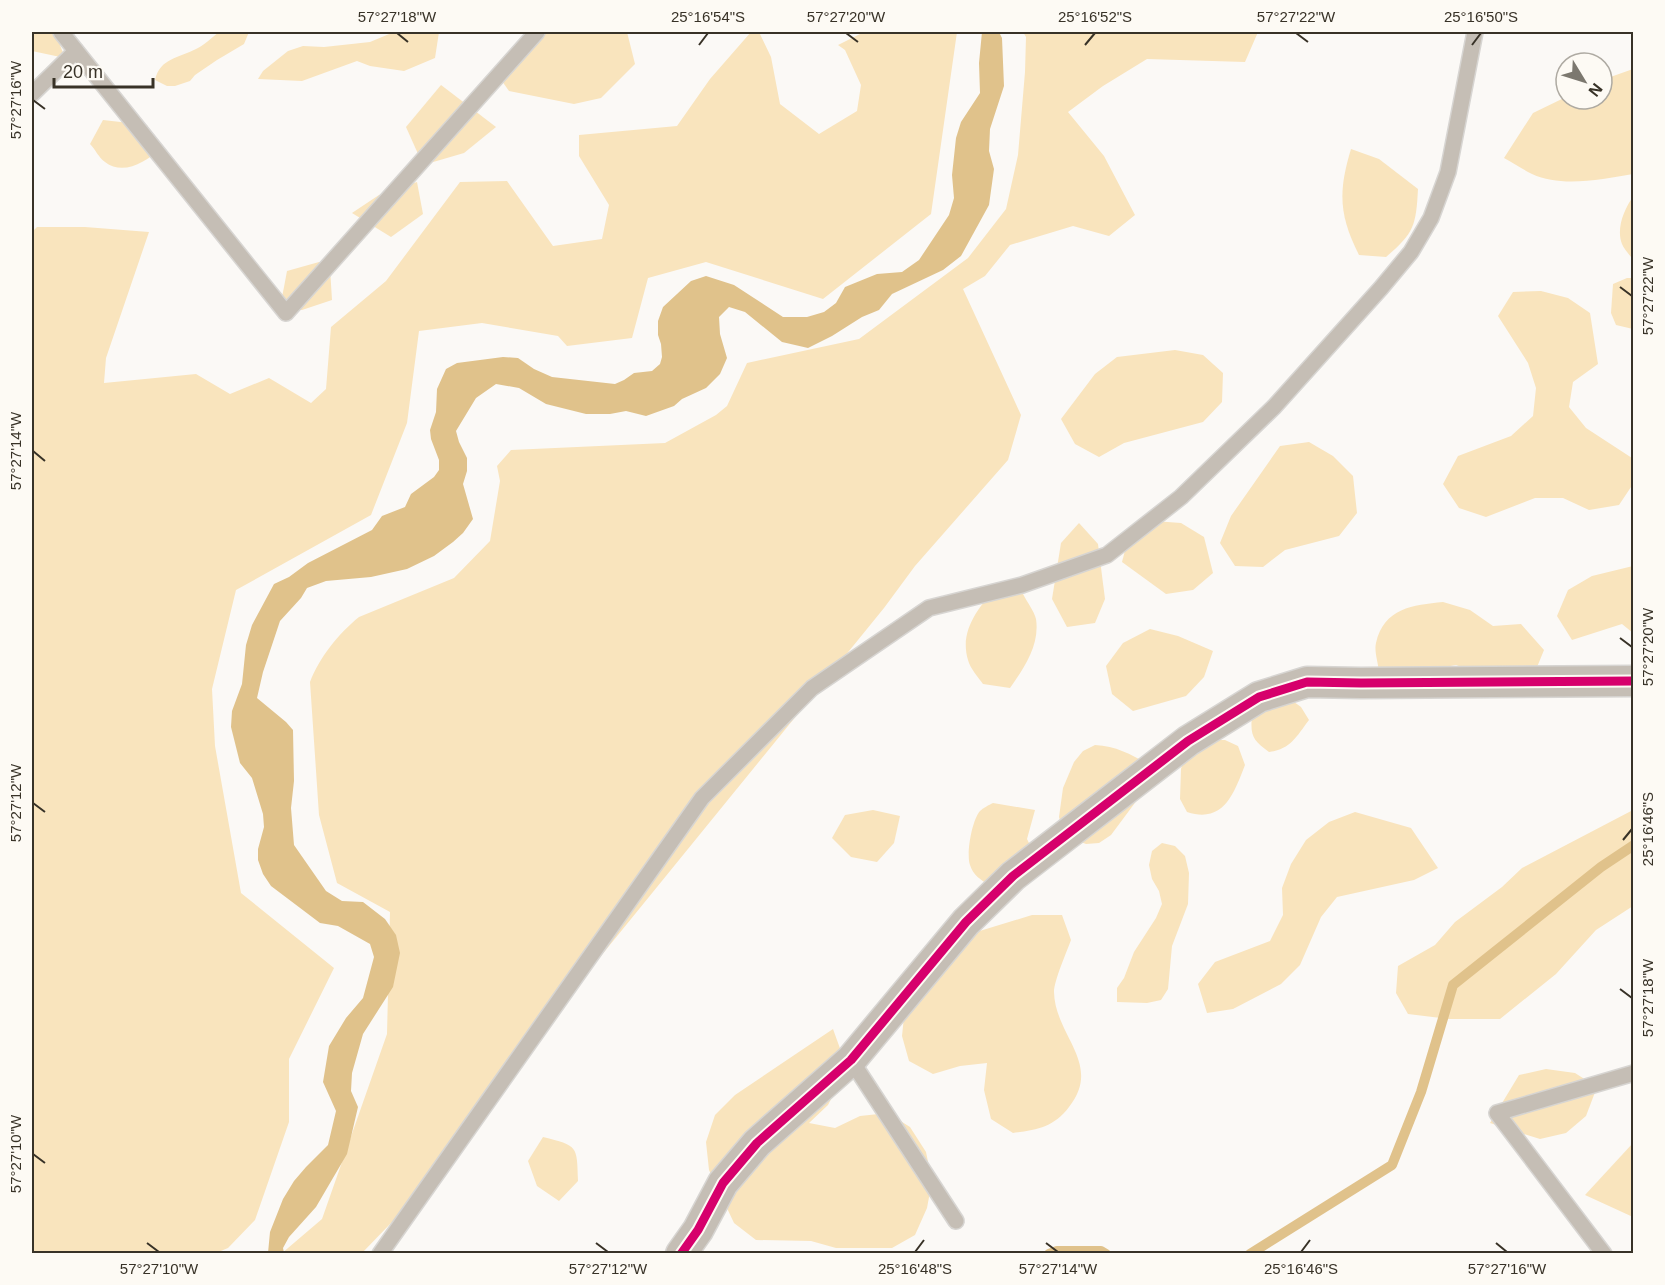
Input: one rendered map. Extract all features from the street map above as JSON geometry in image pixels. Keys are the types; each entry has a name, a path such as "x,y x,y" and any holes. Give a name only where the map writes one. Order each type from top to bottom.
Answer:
{"street":[{"path":"681,1254 698,1230 723,1183 757,1143 850,1060 966,922 1013,876 1188,741 1259,697 1307,682 1634,681"}],"lane":[{"path":"61,32 286,313 537,32"},
{"path":"380,1254 702,798 812,688 929,608 1022,585 1107,555 1181,497 1265,416 1381,288 1412,252 1431,218 1448,172 1475,32"},
{"path":"32,94 76,51"},
{"path":"850,1060 956,1221"},
{"path":"1604,1254 1497,1113 1634,1073"}],"shaded area":[{"path":"32,32 55,32 65,58 32,51"},
{"path":"219,32 249,32 244,44 195,75 190,81 167,86 155,80 157,73 166,63 199,48"},
{"path":"394,32 439,32 435,58 404,71 370,66 357,61 302,81 258,79 263,71 288,51 303,46 324,47 370,42"},
{"path":"530,32 627,32 635,64 601,98 574,104 509,91 497,74"},
{"path":"751,32 759,32 771,57 780,104 819,134 857,111 861,85 845,50 838,45 864,32 957,32 931,214 823,299 706,262 648,278 632,338 567,346 558,336 482,323 419,331 407,423 371,515 236,590 212,689 215,746 241,893 334,968 289,1059 289,1122 255,1220 228,1248 216,1253 32,1253 32,232 37,227 85,227 149,232 106,358 104,383 196,374 230,394 269,378 311,403 326,389 331,327 386,281 460,182 507,181 553,246 602,239 609,205 579,156 579,135 677,126 710,79"},
{"path":"982,32 999,32 1002,38 1004,86 990,129 989,151 994,169 989,205 961,256 943,270 892,294 879,310 862,317 808,348 782,342 745,312 729,307 719,317 720,334 727,358 720,374 706,388 682,399 674,406 646,416 626,411 586,414 546,404 519,388 496,384 476,398 456,431 467,458 467,471 463,484 473,519 463,533 434,556 407,569 371,577 326,581 307,588 280,621 257,698 293,730 294,781 291,808 294,845 326,891 342,901 363,902 385,919 396,935 400,953 393,987 363,1034 352,1073 351,1091 358,1107 347,1154 316,1207 289,1237 283,1248 284,1253 268,1253 270,1232 283,1199 294,1181 328,1145 336,1111 323,1082 329,1046 346,1018 363,998 374,957 370,944 338,926 320,923 271,886 258,860 258,849 264,827 263,814 252,778 240,763 231,727 232,711 242,684 246,645 252,625 274,584 289,577 308,563 372,530 382,516 405,507 411,494 434,477 439,470 439,460 430,430 436,412 437,389 446,369 457,363 503,357 518,358 552,377 615,384 634,373 652,371 660,364 662,357 658,321 663,307 691,281 706,276 734,285 783,317 807,317 824,312 836,303 845,287 877,274 902,272 919,260 949,215 954,198 952,175 956,138 961,122 980,93 979,63"},
{"path":"1023,32 1258,32 1245,62 1147,59 1103,86 1068,112 1104,156 1135,215 1109,236 1073,226 1010,245 985,276 963,289 1021,415 1008,460 915,566 884,608 535,1037 393,1221 362,1253 281,1254 322,1219 387,1034 390,912 337,883 319,815 310,682 324,655 337,638 359,617 454,578 490,541 500,481 497,466 511,450 665,443 716,415 727,406 747,363 859,339 968,258 1006,209 1018,155 1025,72 1026,37"},
{"path":"1633,69 1633,174 1582,181 1556,181 1532,174 1504,158 1533,113 1554,103 1554,111 1614,111 1614,76"},
{"path":"441,85 496,127 464,153 423,165 406,127"},
{"path":"103,120 147,125 160,149 134,166 119,168 112,166 103,160 90,144"},
{"path":"1351,149 1379,159 1418,189 1412,228 1403,241 1386,257 1359,255 1347,228 1343,191"},
{"path":"417,182 423,214 391,237 352,213 379,195"},
{"path":"1633,197 1633,260 1622,244 1620,226"},
{"path":"319,262 330,268 332,300 302,310 280,308 287,271"},
{"path":"1633,278 1633,329 1616,325 1611,313 1613,284"},
{"path":"1541,291 1568,298 1590,313 1598,364 1573,382 1569,407 1586,428 1632,458 1633,484 1619,505 1589,510 1563,498 1535,498 1486,517 1459,508 1443,484 1458,456 1511,436 1533,416 1536,388 1528,363 1498,316 1513,292"},
{"path":"1175,350 1203,355 1223,373 1222,402 1203,422 1124,443 1099,457 1075,444 1061,419 1095,374 1117,357"},
{"path":"1309,442 1333,456 1353,476 1357,513 1339,536 1285,550 1263,567 1235,566 1220,543 1231,516 1280,446"},
{"path":"1154,521 1181,523 1204,537 1213,573 1193,590 1166,594 1122,562 1129,535"},
{"path":"1079,523 1098,544 1105,599 1095,623 1067,627 1052,599 1061,543"},
{"path":"1633,566 1633,633 1622,624 1572,640 1557,616 1568,590 1592,576"},
{"path":"996,587 1023,594 1036,619 1037,629 1033,647 1010,688 983,684 970,666 966,649 968,629 972,620"},
{"path":"1443,602 1470,610 1493,626 1521,624 1544,650 1533,677 1509,684 1456,665 1405,674 1379,671 1376,646 1380,631 1386,622 1393,615 1411,607"},
{"path":"1150,629 1178,636 1213,651 1204,677 1186,696 1133,711 1112,694 1106,666 1123,643"},
{"path":"1290,699 1301,707 1309,720 1288,745 1269,752 1254,737 1252,716"},
{"path":"1210,740 1225,740 1238,746 1245,765 1226,804 1210,814 1200,815 1187,812 1180,799 1181,769 1185,756"},
{"path":"1095,745 1116,749 1148,764 1146,788 1111,835 1099,843 1086,844 1073,839 1063,831 1059,817 1063,788 1074,762 1083,751"},
{"path":"993,803 1035,810 1027,839 1033,851 989,885 973,872 969,860 969,845 977,815"},
{"path":"873,810 900,816 894,843 877,862 851,857 832,838 845,815"},
{"path":"1633,810 1633,906 1596,930 1556,974 1500,1019 1449,1019 1408,1014 1396,993 1398,966 1435,945 1455,922 1502,887 1522,868"},
{"path":"1355,812 1411,828 1438,868 1414,880 1337,897 1321,917 1300,965 1281,984 1233,1009 1207,1013 1198,984 1215,962 1270,941 1283,915 1282,888 1291,864 1306,840 1329,822"},
{"path":"1162,843 1175,846 1185,856 1189,873 1188,904 1172,946 1168,989 1161,1000 1147,1003 1117,1002 1117,988 1124,978 1134,952 1156,918 1162,904 1149,865 1152,851"},
{"path":"1032,915 1062,915 1071,940 1054,992 1056,1008 1075,1050 1081,1077 1078,1092 1069,1107 1057,1119 1037,1129 1013,1133 991,1119 984,1090 987,1063 960,1066 933,1074 909,1061 902,1036 908,979 947,941"},
{"path":"833,1029 842,1054 840,1082 828,1105 809,1123 835,1128 860,1116 888,1113 910,1127 926,1152 932,1181 927,1208 915,1235 892,1248 836,1248 811,1241 756,1240 734,1223 709,1170 706,1142 715,1115 735,1095"},
{"path":"1546,1069 1575,1073 1597,1087 1586,1116 1566,1133 1540,1139 1490,1123 1519,1075"},
{"path":"543,1137 569,1145 576,1154 578,1181 559,1201 537,1186 528,1161"},
{"path":"1633,1143 1633,1217 1585,1195"}],"waterway":[{"path":"1250,1254 1392,1165 1421,1092 1453,985 1601,867 1634,845"},
{"path":"1049,1254 1057,1251 1101,1251 1106,1254"}],"cycle path":[{"path":"681,1254 698,1230 723,1183 757,1143 851,1060 966,922 1013,876 1188,741 1259,697 1307,682 1634,681"}]}
